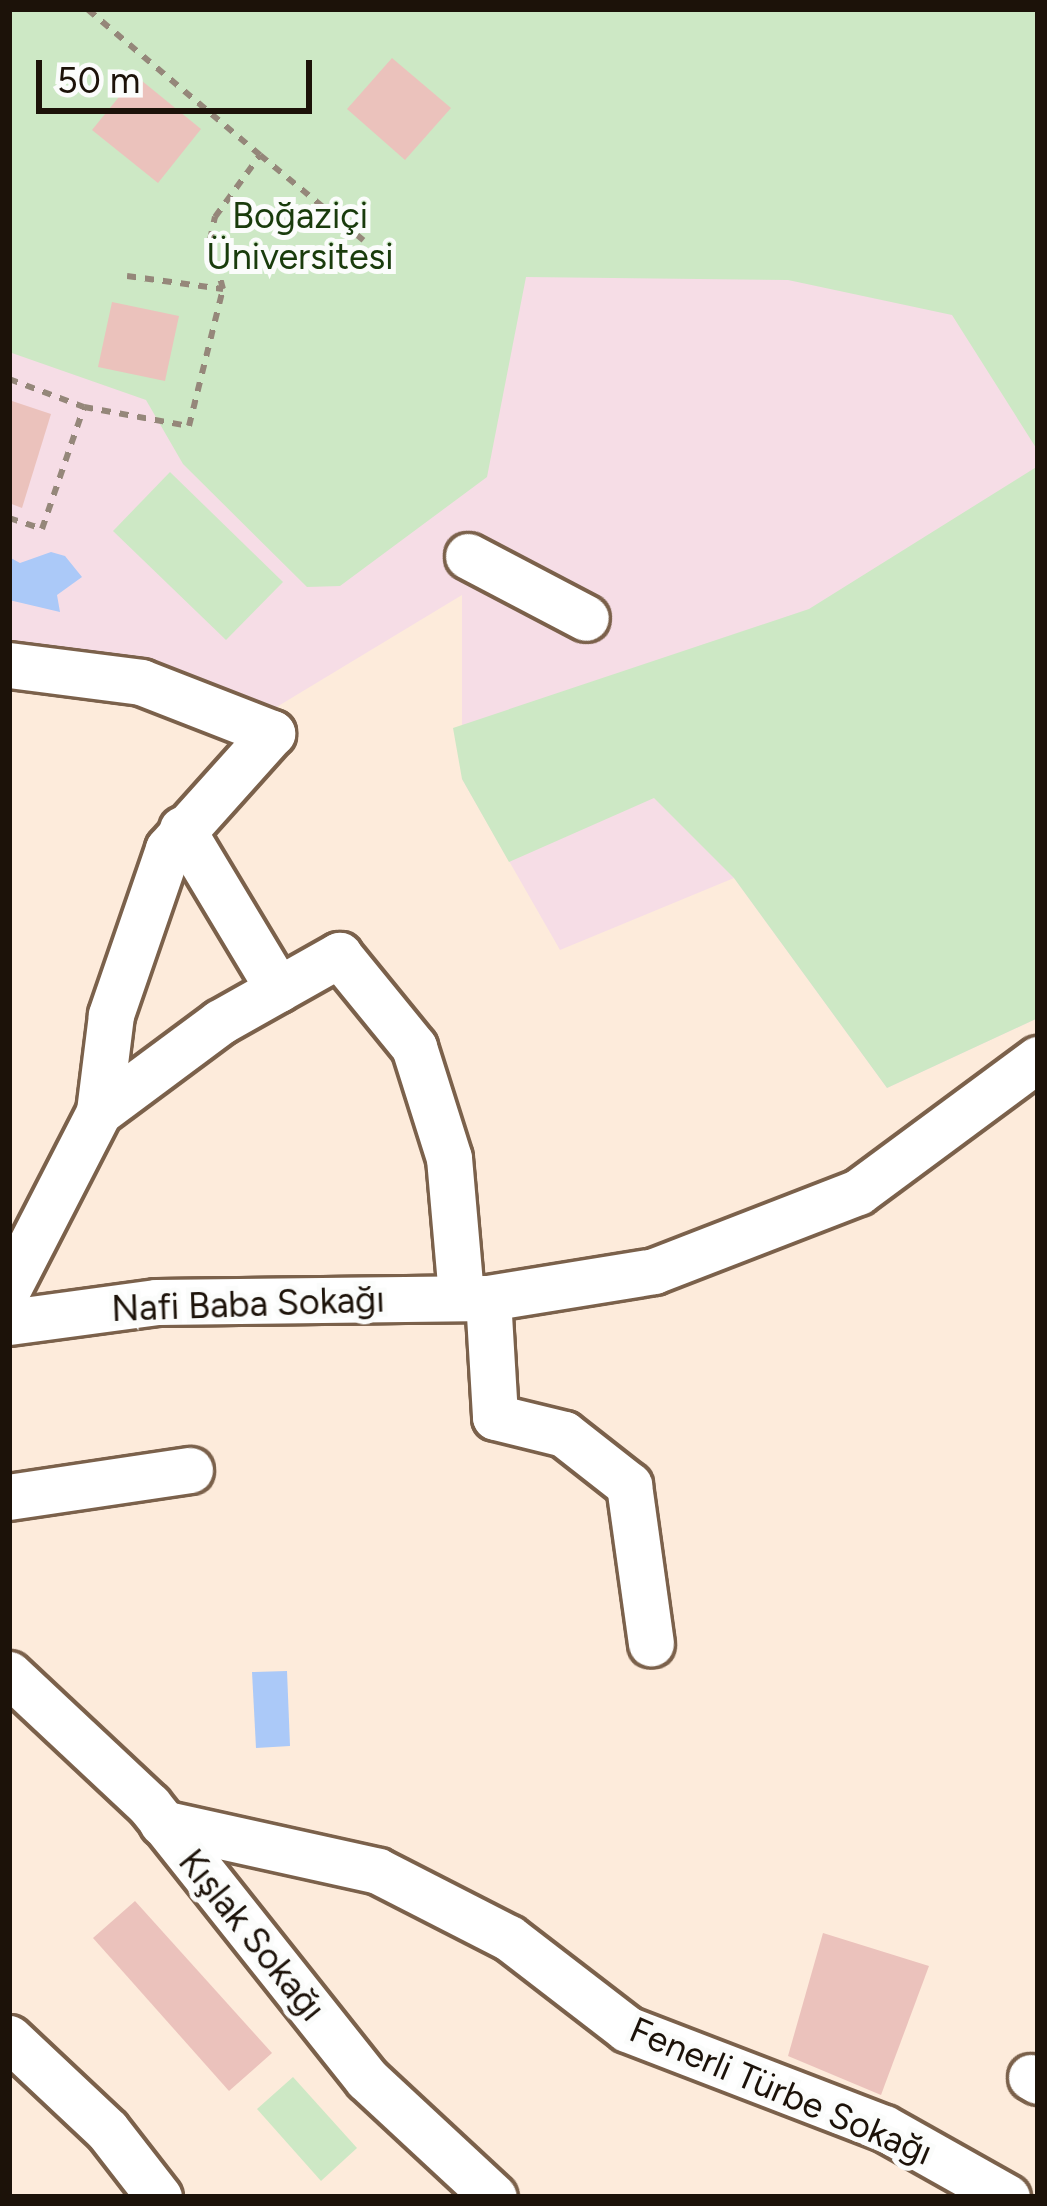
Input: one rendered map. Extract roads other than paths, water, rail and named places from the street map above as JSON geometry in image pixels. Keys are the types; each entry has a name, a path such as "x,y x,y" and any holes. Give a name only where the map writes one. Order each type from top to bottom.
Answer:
{"street":[{"path":"468,556 586,618"},
{"path":"9,665 141,682 272,733 182,829 111,1015 99,1112 9,1287"},
{"path":"182,829 278,989"},
{"path":"99,1112 278,989 339,955 413,1047 449,1157 495,1418 564,1433 629,1485 651,1643"},
{"name":"Nafi Baba Sokağı","path":"9,1322 156,1302 475,1297 654,1271 857,1192 1038,1059"},
{"path":"9,1497 190,1470"},
{"name":"Kışlak Sokağı","path":"9,1674 162,1823 367,2079 494,2197"},
{"name":"Fenerli Türbe Sokağı","path":"162,1823 378,1870 508,1937 627,2029 884,2128 1007,2197"},
{"path":"9,2038 107,2130 159,2197"}],"water":[{"path":"51,552 65,556 82,577 57,595 60,612 9,600 9,557 20,563"},
{"path":"287,1671 290,1746 256,1748 252,1672"}],"park label":[{"name":"Boğaziçi Üniversitesi","path":"300,236"}]}
